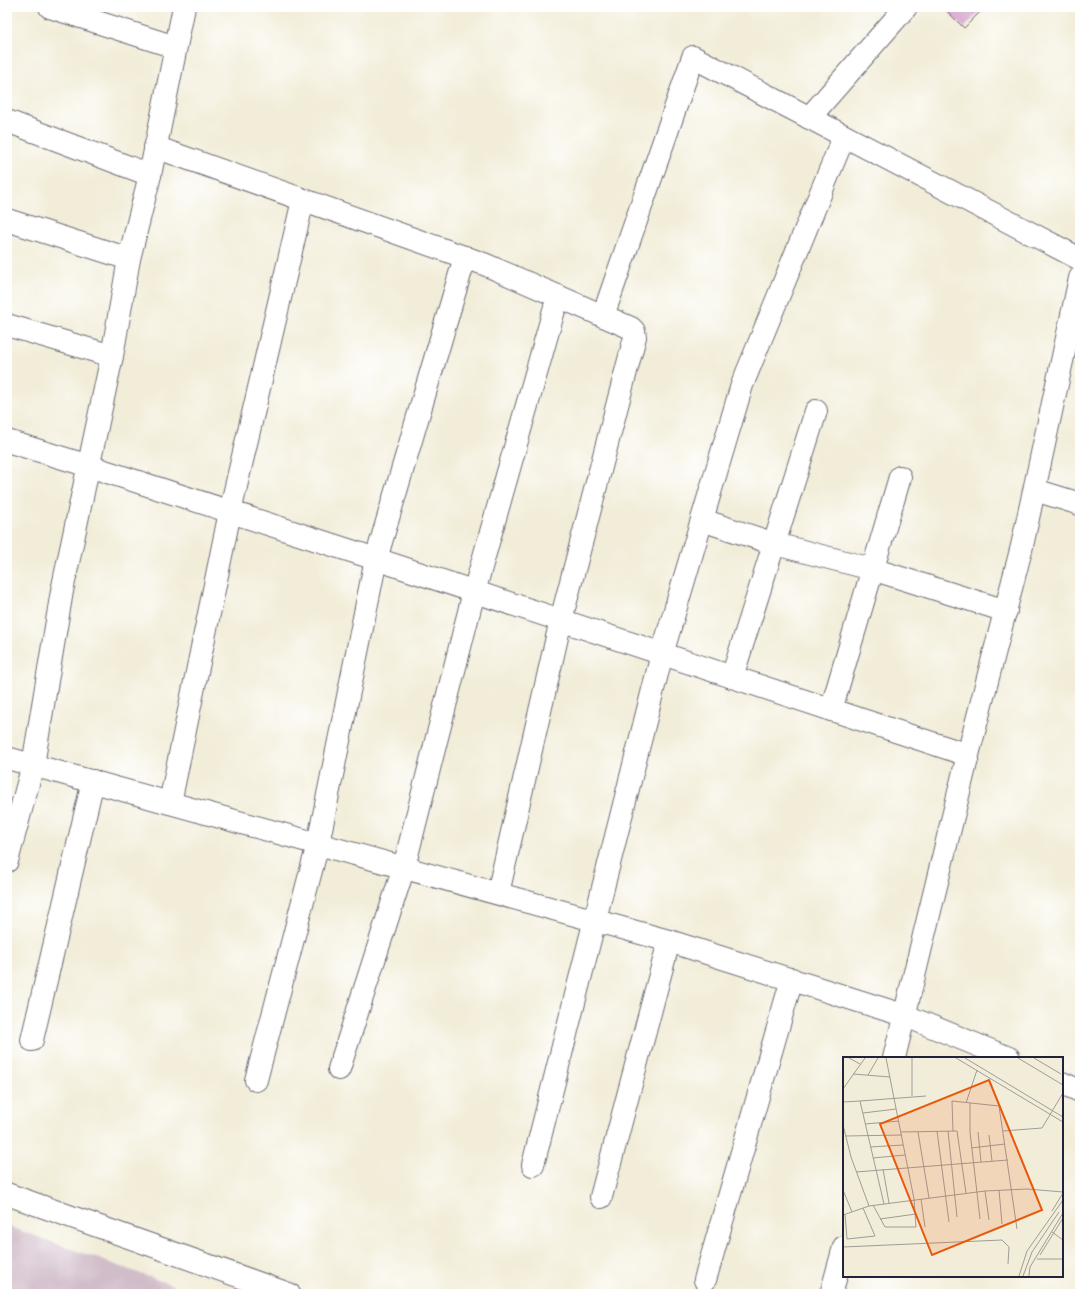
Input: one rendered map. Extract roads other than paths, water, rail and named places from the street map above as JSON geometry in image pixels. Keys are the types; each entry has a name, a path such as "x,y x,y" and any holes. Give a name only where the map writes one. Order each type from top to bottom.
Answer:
{"street":[{"path":"50,7 175,48"},
{"path":"7,861 33,765 62,592 112,356 129,259 150,175 184,7"},
{"path":"809,118 906,7"},
{"path":"603,316 693,58 1080,259"},
{"path":"7,121 150,175"},
{"path":"533,1165 662,654 742,385 844,136"},
{"path":"155,147 484,264 631,328 634,331 636,337 561,620 498,893"},
{"path":"170,803 230,512 303,200"},
{"path":"7,220 129,259"},
{"path":"256,1080 318,844 376,559 465,257"},
{"path":"894,1057 906,1016 968,755 1022,546 1080,278"},
{"path":"339,1069 404,867 474,592 558,296"},
{"path":"7,324 112,356"},
{"path":"732,677 816,411"},
{"path":"7,441 376,559 968,755"},
{"path":"831,710 900,477"},
{"path":"1034,490 1080,504"},
{"path":"702,520 775,544 872,569 1006,611"},
{"path":"7,758 669,941 906,1016 1007,1057"},
{"path":"32,1040 93,781"},
{"path":"601,1197 669,941"},
{"path":"705,1280 792,980"},
{"path":"1063,1083 1080,1092"},
{"path":"7,1194 289,1294"},
{"path":"831,1294 843,1250"}]}
